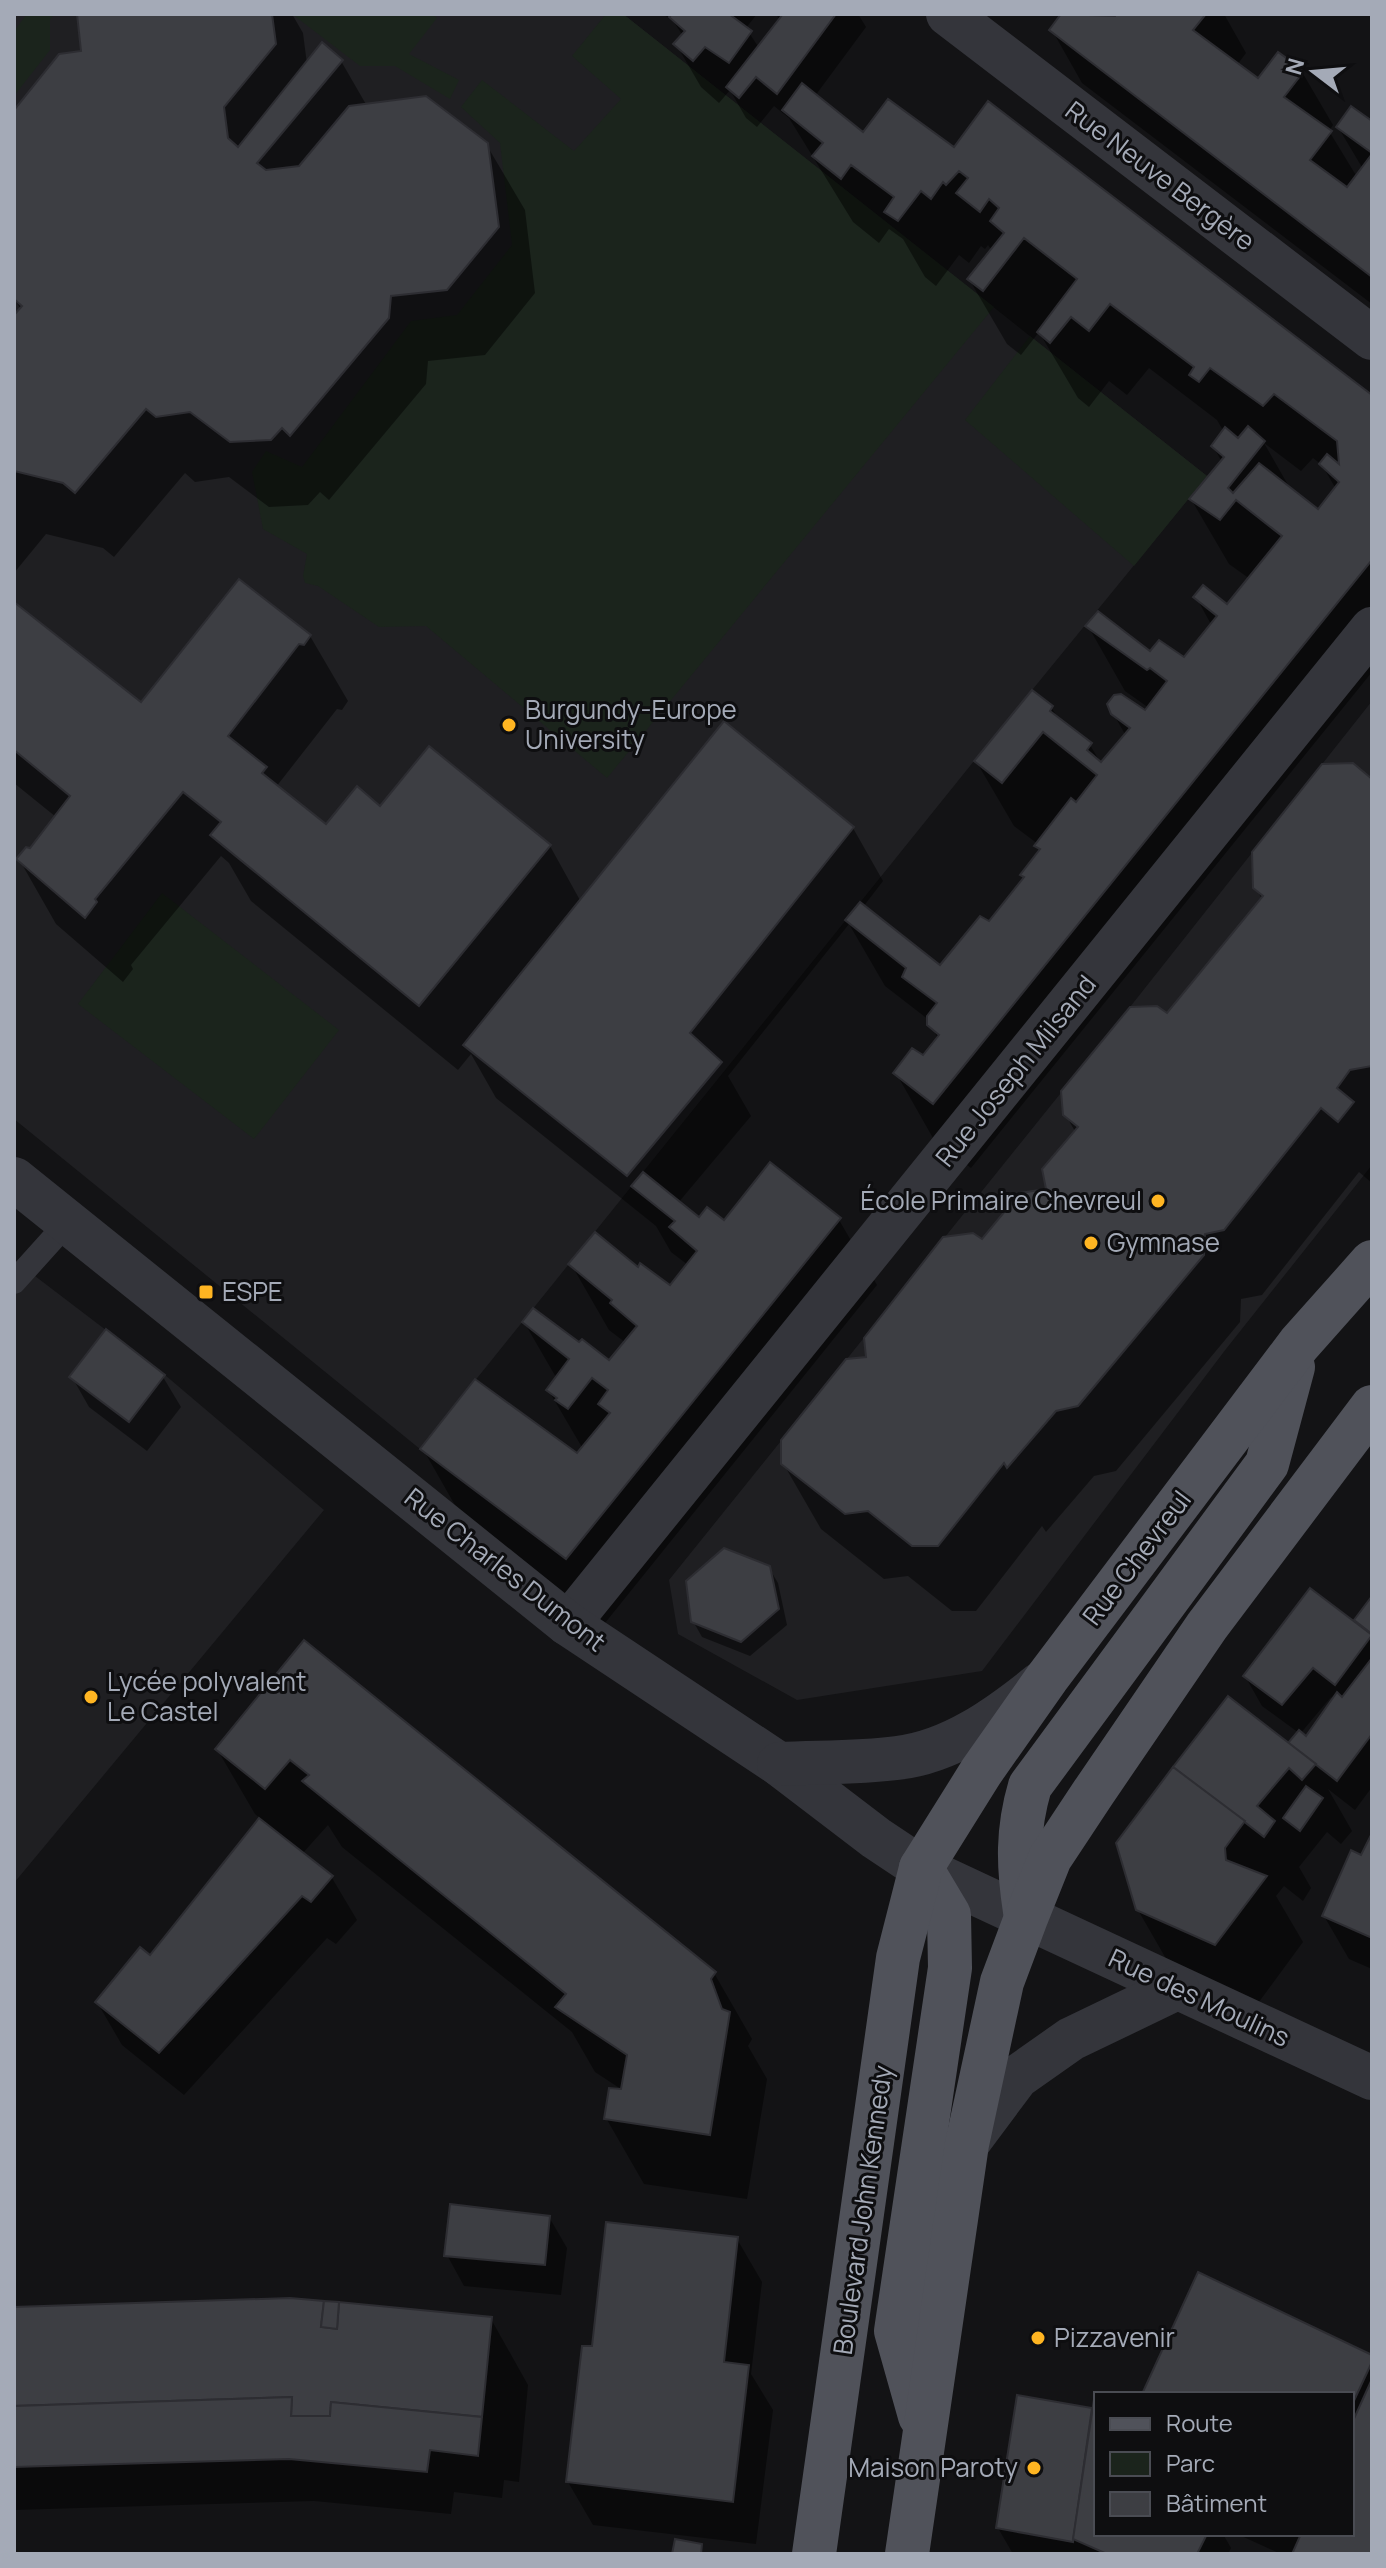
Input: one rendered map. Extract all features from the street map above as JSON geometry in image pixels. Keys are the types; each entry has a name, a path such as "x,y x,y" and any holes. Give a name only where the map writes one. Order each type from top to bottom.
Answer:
{"main road":[{"name":"Rue Chevreul","path":"921,1868 966,1794 1047,1678 1299,1344 1372,1262"},
{"path":"1026,1918 1018,1865 1023,1811 1030,1786 1267,1464 1299,1344"},
{"path":"907,2554 967,2144 1002,1982 1050,1858 1207,1626 1372,1407"},
{"path":"921,1868 949,1915 950,1968 896,2331 924,2434"},
{"name":"Boulevard John Kennedy","path":"814,2554 898,1958 921,1868"}],"street":[{"name":"Rue Neuve Bergère","path":"948,14 1372,338"},
{"name":"Rue Joseph Milsand","path":"568,1624 1372,629"},
{"name":"Rue Charles Dumont","path":"14,1179 568,1624 779,1764 921,1868 1026,1918"},
{"path":"779,1764 899,1758 948,1744 1006,1711 1047,1678"},
{"name":"Rue des Moulins","path":"1026,1918 1372,2078"},
{"path":"967,2144 1017,2077 1071,2039 1177,1988"}],"lane":[{"path":"14,1282 68,1222"}],"shaded area":[{"name":"Burgundy-Europe University","path":"14,14 623,14 1207,476 420,1449 14,1119"},
{"name":"École Primaire Chevreul","path":"1372,701 1372,1165 1226,1349 982,1671 797,1700 678,1634 669,1580"},
{"name":"Lycée polyvalent Le Castel","path":"14,1260 165,1375 324,1510 14,1883"}],"green space":[{"path":"27,14 54,14 50,20 50,50 14,96 14,31"},
{"path":"292,14 432,14 437,18 409,54 459,80 450,99 395,66 360,66"},
{"path":"606,14 623,14 994,307 607,778 426,626 379,627 318,586 305,583 303,576 307,554 263,529 252,472 266,451 302,467 411,321 457,315 512,245 500,143 461,107 482,80 574,151 621,99 572,56"},
{"path":"1030,336 1207,476 1134,566 965,420"},
{"path":"162,893 339,1030 254,1139 78,1004"}],"building":[{"path":"77,14 272,14 276,44 224,107 228,138 238,147 322,42 343,60 257,163 266,170 299,166 349,106 426,96 488,143 499,227 447,290 391,296 389,318 290,436 282,428 271,440 230,442 190,412 156,417 146,409 75,493 63,483 14,471 14,315 22,306 14,299 14,110 59,54 81,51"},
{"path":"672,14 729,14 752,31 729,63 705,47 693,61 673,44 685,31 669,17"},
{"path":"783,14 836,14 777,94 756,77 739,98 726,87"},
{"path":"1061,14 1206,14 1193,30 1258,78 1278,52 1304,71 1284,97 1332,131 1310,160 1347,187 1372,154 1372,277 1049,30"},
{"path":"802,83 863,132 888,99 954,147 988,101 1372,395 1372,560 933,1104 893,1073 912,1048 923,1055 939,1035 927,1025 927,1016 937,1003 902,977 906,968 845,920 860,902 940,965 980,916 989,921 1024,877 1020,875 1040,849 1034,846 1071,798 1076,802 1097,775 1043,732 1002,783 974,761 1032,690 1053,706 1050,711 1092,743 1087,750 1101,762 1130,728 1111,714 1107,704 1114,695 1121,694 1145,710 1167,681 1085,626 1098,611 1150,651 1159,640 1184,657 1217,616 1193,597 1203,585 1227,604 1282,536 1236,500 1220,520 1189,499 1224,457 1211,446 1225,427 1238,438 1248,426 1265,441 1228,488 1233,493 1259,463 1318,509 1339,482 1319,464 1327,454 1339,464 1337,441 1274,394 1263,406 1210,368 1199,382 1189,375 1194,367 1110,304 1089,331 1071,317 1050,343 1037,332 1077,279 1024,238 983,291 967,279 1004,233 990,221 999,208 989,199 980,212 956,193 968,178 959,171 946,185 943,182 931,199 921,191 898,221 884,212 894,197 851,165 841,179 812,156 823,143 782,110"},
{"path":"1351,106 1372,121 1372,153 1336,127"},
{"path":"239,579 311,635 304,645 299,644 228,736 267,767 262,773 326,824 357,786 380,806 429,746 551,845 419,1006 210,835 221,822 183,792 95,899 97,902 85,918 16,859 26,847 30,848 70,796 14,750 14,602 141,702"},
{"path":"724,721 854,827 690,1033 722,1062 627,1176 463,1045"},
{"path":"1353,763 1372,779 1372,1066 1350,1070 1337,1088 1354,1102 1338,1122 1321,1108 1224,1230 1205,1234 1204,1255 1078,1406 1056,1411 1007,1468 1004,1463 938,1546 912,1546 868,1511 845,1514 781,1464 781,1440 846,1359 866,1357 864,1338 943,1237 973,1233 982,1239 1020,1193 1046,1189 1042,1169 1078,1127 1063,1115 1061,1091 1130,1007 1157,1006 1167,1013 1263,896 1253,888 1252,852 1322,764"},
{"path":"770,1162 841,1218 566,1559 420,1449 475,1379 577,1453 610,1413 598,1404 608,1390 592,1378 568,1409 555,1400 557,1398 546,1390 569,1359 522,1322 533,1308 609,1360 637,1326 610,1303 612,1300 568,1264 595,1232 638,1267 640,1263 670,1285 697,1251 669,1227 675,1221 631,1186 643,1172 699,1217 707,1207 724,1220"},
{"path":"106,1329 165,1375 129,1422 69,1377"},
{"path":"724,1548 770,1566 779,1609 741,1642 691,1622 686,1581"},
{"path":"1310,1588 1372,1635 1335,1685 1313,1668 1282,1705 1243,1676"},
{"path":"1372,1596 1372,1634 1354,1620"},
{"path":"304,1640 716,1972 711,1979 722,2009 730,2012 710,2135 604,2119 609,2088 621,2089 627,2055 555,2007 566,1994 302,1781 309,1775 290,1760 265,1789 215,1749"},
{"path":"1372,1658 1372,1734 1337,1781 1288,1743 1299,1730 1306,1736 1337,1692 1342,1697"},
{"path":"1228,1696 1316,1764 1302,1780 1289,1768 1257,1806 1275,1821 1264,1837 1173,1767"},
{"path":"1173,1767 1245,1821 1225,1848 1226,1860 1267,1876 1215,1945 1136,1910 1116,1843"},
{"path":"1306,1786 1323,1798 1300,1831 1283,1818"},
{"path":"259,1818 333,1876 311,1902 302,1896 159,2053 95,2002 140,1947 150,1955"},
{"path":"1372,1833 1372,1938 1322,1916 1351,1850 1361,1855"},
{"path":"450,2204 550,2216 545,2265 444,2256"},
{"path":"606,2222 738,2237 724,2362 749,2365 733,2502 566,2482 582,2346 592,2346"},
{"path":"1198,2272 1372,2355 1372,2362 1354,2401 1354,2392 1143,2392"},
{"path":"290,2298 324,2301 321,2327 337,2329 339,2302 492,2317 482,2417 331,2402 330,2416 291,2416 292,2397 14,2406 14,2307"},
{"path":"324,2301 339,2302 337,2329 321,2327"},
{"path":"1372,2379 1372,2554 1292,2554 1300,2536 1354,2536 1354,2419"},
{"path":"1017,2395 1092,2408 1073,2542 996,2528"},
{"path":"292,2397 291,2416 330,2416 331,2402 482,2417 478,2456 430,2450 427,2472 289,2459 14,2467 14,2406"},
{"path":"1094,2399 1094,2536 1206,2536 1197,2554 1107,2554 1073,2539"},
{"path":"675,2539 702,2544 701,2554 672,2554"}],"place":[{"name":"Burgundy-Europe University","path":"509,725"},
{"name":"École Primaire Chevreul","path":"1158,1201"},
{"name":"Gymnase","path":"1091,1243"},
{"name":"ESPE","path":"206,1292"},
{"name":"Lycée polyvalent Le Castel","path":"91,1697"},
{"name":"Pizzavenir","path":"1038,2338"},
{"name":"Maison Paroty","path":"1034,2468"}]}
